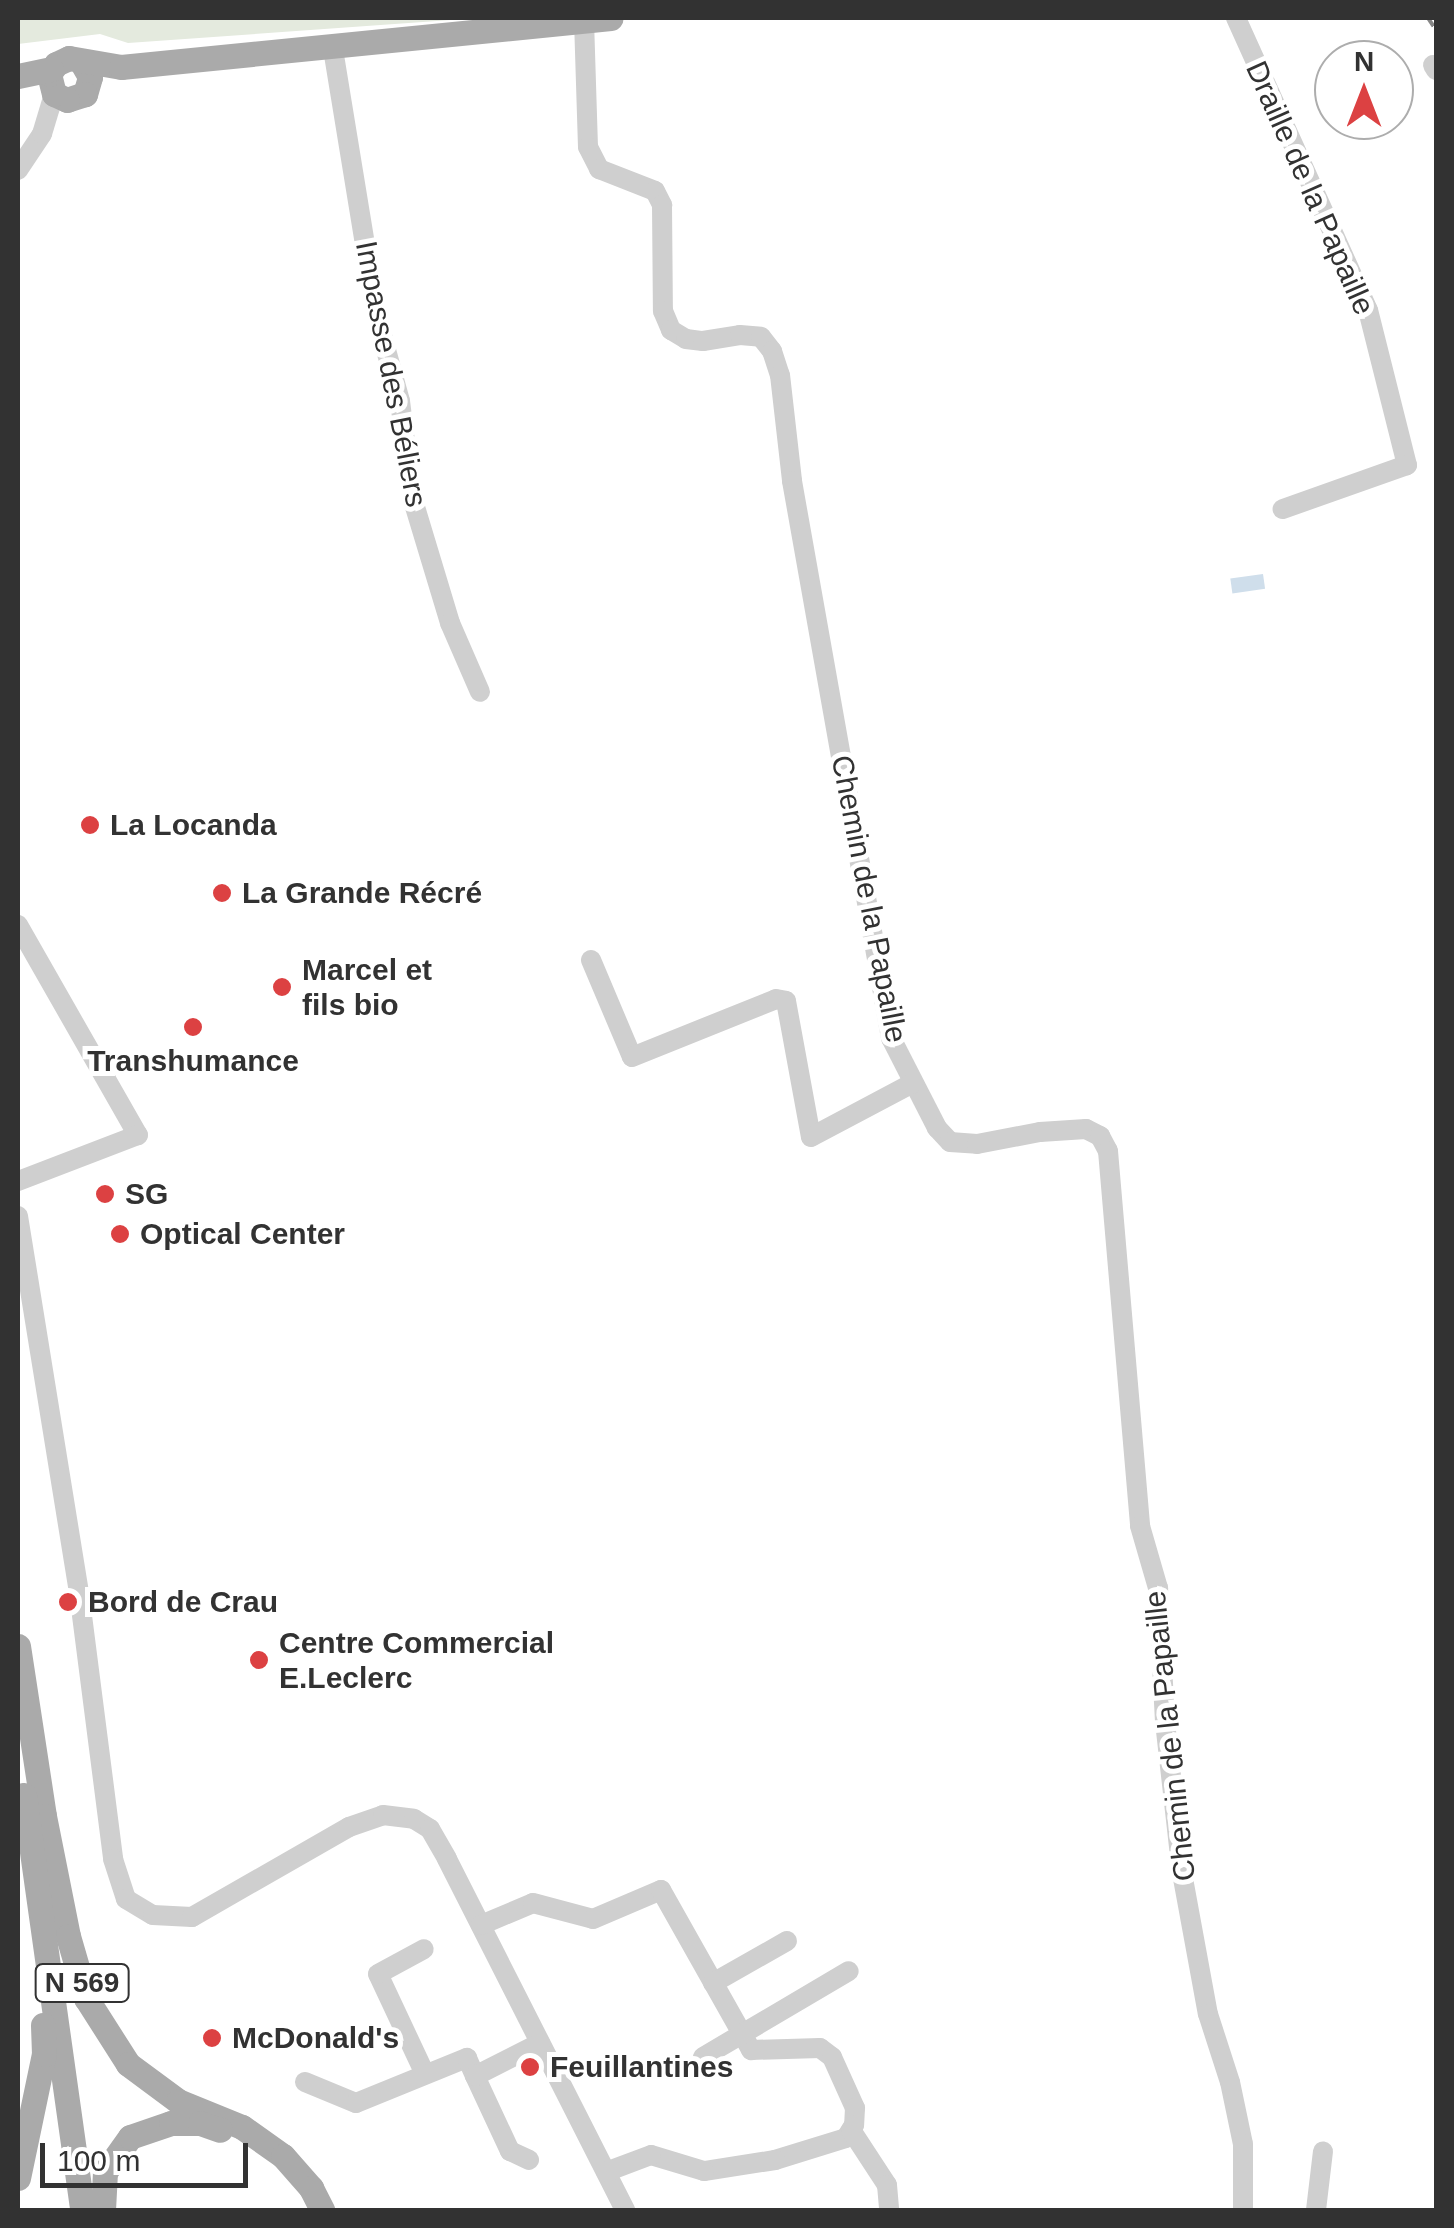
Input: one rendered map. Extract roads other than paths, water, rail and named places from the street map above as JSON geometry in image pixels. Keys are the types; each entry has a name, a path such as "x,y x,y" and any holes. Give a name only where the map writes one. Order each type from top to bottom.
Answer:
{"main road":[{"path":"18,77 67,83 121,67 333,48 518,23 611,18"},
{"name":"N 569","path":"18,1646 44,1816 86,1998 128,2064 178,2101 242,2127 283,2156 311,2188 322,2210"},
{"name":"N 569","path":"18,1750 82,2210"},
{"name":"N 569","path":"18,2178 44,2054 38,1900"},
{"path":"103,2210 105,2172 130,2137 170,2123 214,2128 256,2149 284,2172 303,2210"}],"street":[{"name":"Draille de la Papaille","path":"1236,18 1368,310 1407,465 1282,508"},
{"name":"Chemin de la Papaille","path":"584,20 588,147 599,169 655,191 662,205 663,311 671,330 686,339 703,341 740,335 761,337 772,351 780,375 792,481 891,1038 912,1083 950,1142 977,1144 1040,1132 1086,1129 1100,1136 1108,1152 1140,1526 1158,1588 1165,1722 1182,1873 1208,2014 1230,2082 1243,2144 1243,2210"},
{"name":"Impasse des Béliers","path":"333,48 377,318 400,401 412,497 450,623 480,692"},
{"path":"18,170 42,134 67,83"},
{"path":"18,925 27,954 138,1135 18,1181"},
{"path":"591,960 632,1057 776,998 786,1001 810,1137 912,1083"},
{"path":"18,1216 80,1600 113,1859 126,1898 153,1915 192,1918 349,1827 398,1815 430,1829 606,2172 620,2207"},
{"path":"480,1925 534,1903 593,1919 661,1890 751,2050 820,2048 832,2057 855,2108 846,2138 775,2160 704,2172 651,2155 606,2172"},
{"path":"714,1983 787,1941"},
{"path":"424,1949 378,1974 424,2072"},
{"path":"703,2057 848,1972"},
{"path":"476,2076 540,2044"},
{"path":"305,2082 356,2103 424,2072 467,2058 510,2152 530,2160"},
{"path":"851,2130 887,2185 888,2210"},
{"path":"1316,2210 1323,2150"}],"water":[{"path":"1263,574 1265,589 1232,593 1230,579"}],"railway":[{"path":"1428,18 1436,30"}],"place":[{"name":"La Locanda","path":"90,825"},
{"name":"La Grande Récré","path":"222,893"},
{"name":"Marcel et fils bio","path":"282,987"},
{"name":"Transhumance","path":"193,1027"},
{"name":"SG","path":"105,1194"},
{"name":"Optical Center","path":"120,1234"},
{"name":"Bord de Crau","path":"68,1602"},
{"name":"Centre Commercial E.Leclerc","path":"259,1660"},
{"name":"McDonald's","path":"212,2038"},
{"name":"Feuillantines","path":"530,2067"}]}
